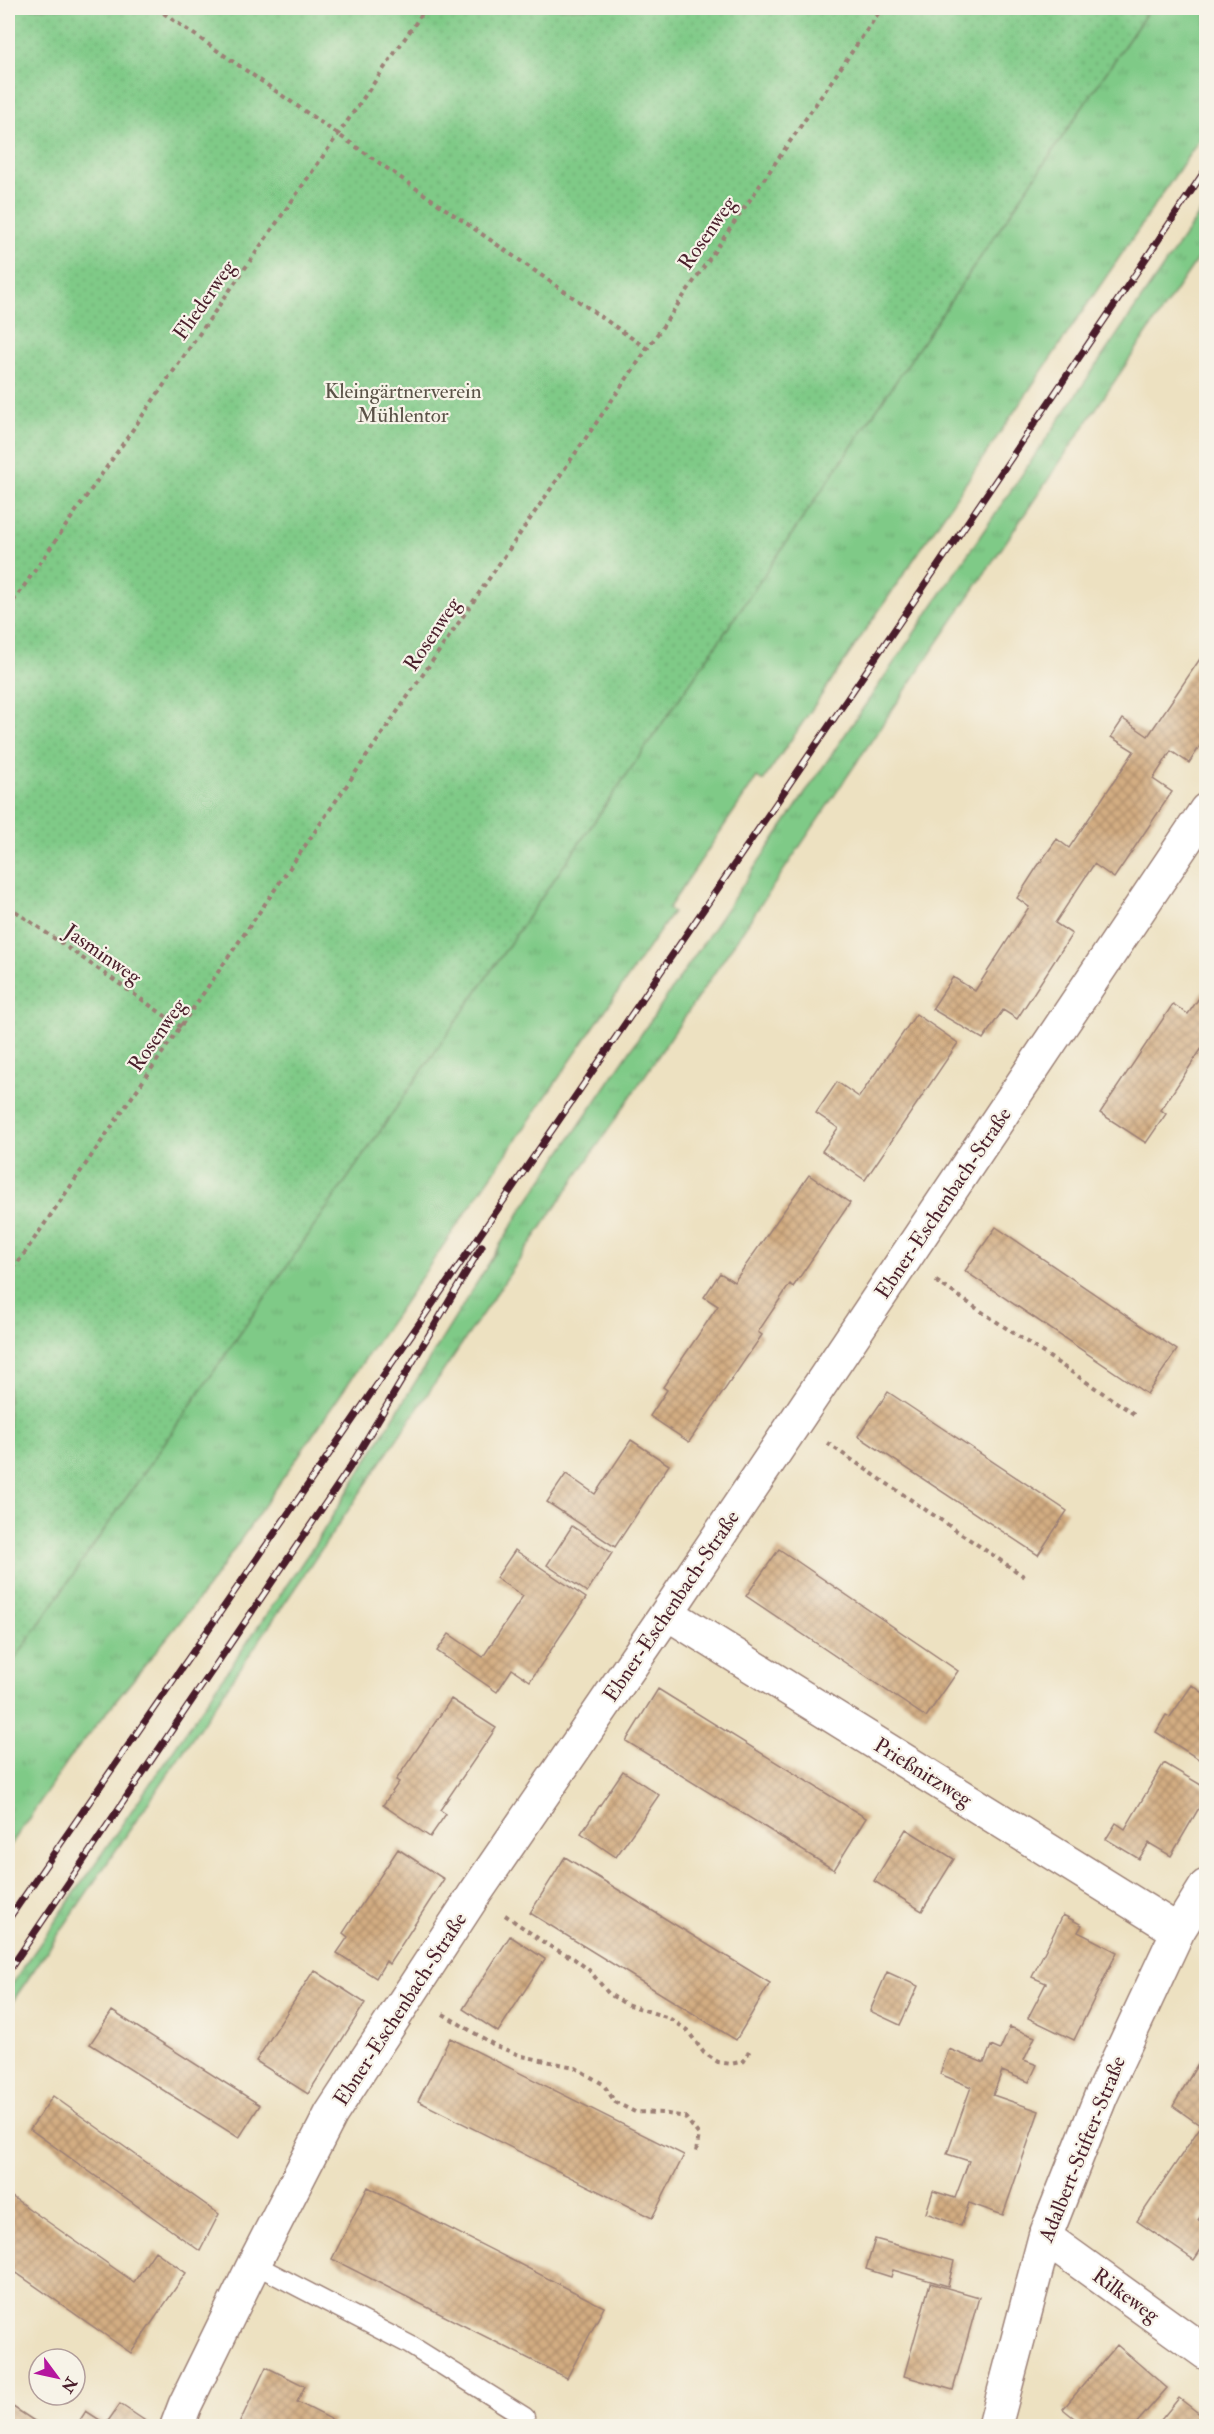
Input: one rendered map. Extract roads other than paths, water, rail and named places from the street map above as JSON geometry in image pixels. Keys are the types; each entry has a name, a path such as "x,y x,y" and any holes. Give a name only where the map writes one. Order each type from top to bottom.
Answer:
{"street":[{"name":"Ebner-Eschenbach-Straße","path":"177,2427 185,2404 331,2114 474,1895 796,1422 1206,810"},
{"name":"Prießnitzweg","path":"667,1613 1178,1930"},
{"name":"Adalbert-Stifter-Straße","path":"995,2427 1045,2237 1101,2096 1178,1930 1206,1886"},
{"name":"Rilkeweg","path":"1045,2237 1206,2353"}],"lane":[{"path":"254,2264 410,2345 525,2417"}],"railway":[{"path":"8,1920 760,828 1206,169"},
{"path":"8,1972 350,1467 482,1246"}],"park label":[{"name":"Kleingärtnerverein Mühlentor","path":"403,403"}]}
